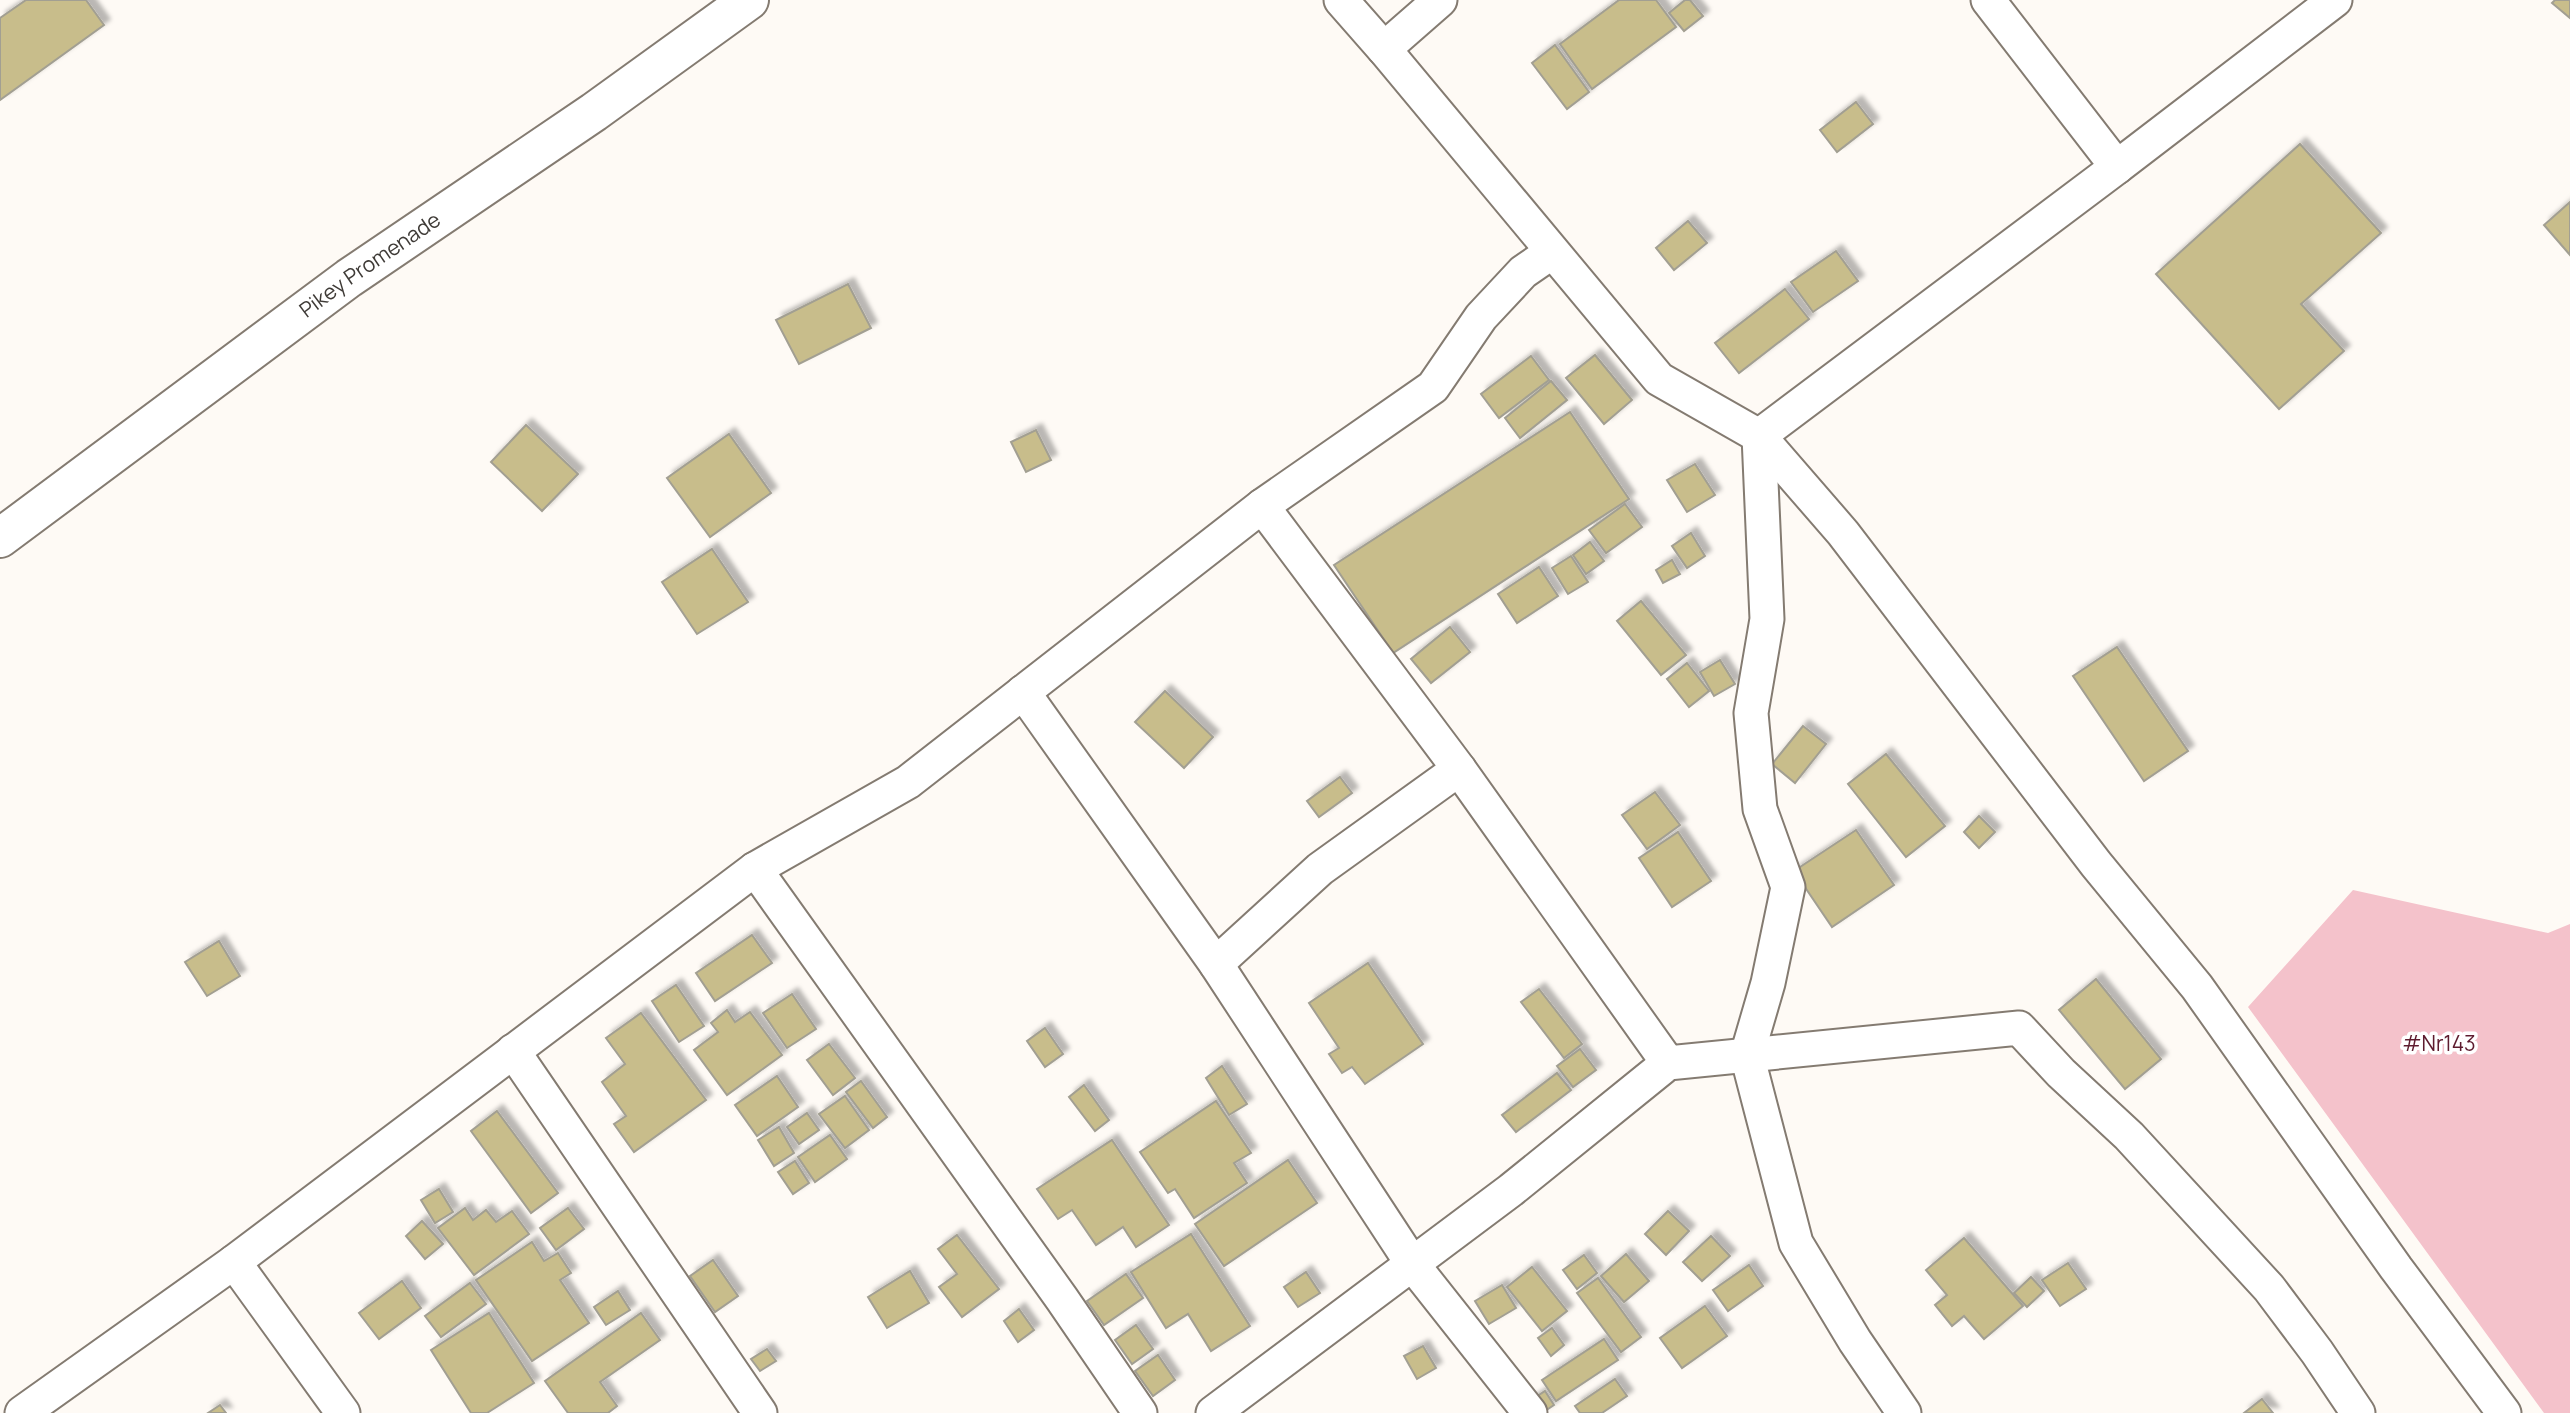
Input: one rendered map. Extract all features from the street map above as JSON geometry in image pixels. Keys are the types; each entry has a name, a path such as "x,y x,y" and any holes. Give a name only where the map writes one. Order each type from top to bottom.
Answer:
{"street":[{"name":"Pikey Promenade","path":"0,538 349,278 594,112 749,0"},
{"path":"1341,0 1659,379 1759,436 1843,533 2096,864 2197,986 2396,1268 2504,1413"},
{"path":"1384,49 1440,0"},
{"path":"1988,0 2117,167"},
{"path":"1759,436 2335,0"},
{"path":"22,1413 234,1262 755,869 908,782 1262,506 1433,387 1481,317 1523,272 1552,252"},
{"path":"1759,436 1767,620 1751,713 1760,809 1788,887 1768,983 1747,1055 1796,1243 1904,1413"},
{"path":"1262,506 1459,769 1668,1063"},
{"path":"1023,692 1216,964 1413,1265 1530,1413"},
{"path":"1216,964 1320,869 1459,769"},
{"path":"755,869 1054,1287 1140,1413"},
{"path":"1213,1413 1511,1190 1668,1063 2018,1028 2061,1073 2129,1136 2260,1278 2317,1352 2358,1413"},
{"path":"513,1051 760,1413"},
{"path":"234,1262 343,1413"}],"green space":[{"name":"#Nr143","path":"2353,890 2548,933 2570,924 2570,1413 2544,1413 2248,1007"}],"building":[{"path":"26,0 86,0 104,25 0,100 0,18"},
{"path":"1619,0 1656,0 1676,27 1592,89 1560,44"},
{"path":"1685,0 1690,0 1703,16 1684,31 1669,13"},
{"path":"2555,0 2570,0 2570,18 2552,3"},
{"path":"1555,45 1589,92 1567,109 1532,63"},
{"path":"1856,102 1873,124 1837,152 1820,130"},
{"path":"2300,144 2381,233 2301,304 2344,351 2279,409 2156,274"},
{"path":"2570,202 2570,255 2544,225"},
{"path":"1688,221 1707,243 1674,270 1656,248"},
{"path":"1836,251 1858,281 1813,312 1791,282"},
{"path":"848,284 871,328 799,364 776,320"},
{"path":"1785,289 1809,319 1739,373 1715,343"},
{"path":"1595,355 1632,400 1604,424 1566,378"},
{"path":"1531,356 1549,380 1499,418 1481,394"},
{"path":"1551,381 1567,400 1520,438 1505,418"},
{"path":"1570,412 1629,499 1393,653 1334,565"},
{"path":"526,425 578,474 542,511 491,462"},
{"path":"1036,430 1051,460 1026,472 1011,442"},
{"path":"729,434 771,493 710,537 667,478"},
{"path":"1695,464 1715,495 1687,512 1667,480"},
{"path":"1625,504 1642,527 1606,553 1589,530"},
{"path":"1691,533 1705,556 1687,568 1672,546"},
{"path":"1590,542 1604,561 1586,574 1573,555"},
{"path":"712,549 748,602 697,634 662,582"},
{"path":"1571,556 1588,582 1568,594 1552,568"},
{"path":"1672,560 1680,574 1663,583 1656,570"},
{"path":"1539,567 1558,596 1517,623 1498,594"},
{"path":"1641,601 1686,655 1661,675 1617,621"},
{"path":"1450,627 1470,652 1431,683 1411,659"},
{"path":"2117,647 2188,751 2144,781 2073,676"},
{"path":"1720,660 1735,684 1714,696 1700,672"},
{"path":"1687,663 1709,691 1689,707 1667,679"},
{"path":"1165,691 1213,737 1184,768 1135,722"},
{"path":"1803,726 1826,744 1795,783 1772,764"},
{"path":"1886,754 1945,826 1906,857 1848,784"},
{"path":"1340,777 1352,793 1319,817 1307,801"},
{"path":"1655,792 1680,825 1647,849 1622,815"},
{"path":"1979,816 1995,832 1979,848 1964,832"},
{"path":"1856,830 1894,885 1832,927 1794,871"},
{"path":"1678,832 1711,881 1672,907 1639,858"},
{"path":"752,935 772,963 715,1001 696,973"},
{"path":"219,941 240,976 207,996 185,962"},
{"path":"1368,963 1423,1044 1365,1084 1352,1067 1342,1073 1329,1054 1339,1048 1309,1003"},
{"path":"2096,979 2161,1059 2125,1089 2059,1010"},
{"path":"676,985 704,1026 679,1042 652,1001"},
{"path":"1539,989 1582,1044 1564,1058 1521,1002"},
{"path":"792,994 816,1029 787,1048 763,1013"},
{"path":"727,1010 735,1022 750,1012 782,1055 727,1095 694,1050 718,1032 711,1023"},
{"path":"641,1013 706,1100 634,1152 614,1124 626,1116 602,1082 625,1064 606,1038"},
{"path":"1045,1028 1063,1054 1045,1067 1027,1041"},
{"path":"829,1044 855,1078 833,1095 807,1060"},
{"path":"1580,1049 1596,1070 1573,1087 1557,1066"},
{"path":"1222,1066 1247,1104 1229,1115 1206,1078"},
{"path":"1557,1073 1571,1090 1516,1132 1502,1115"},
{"path":"777,1076 798,1107 757,1136 735,1105"},
{"path":"861,1081 887,1117 873,1128 846,1092"},
{"path":"1084,1085 1109,1120 1095,1131 1069,1097"},
{"path":"845,1096 869,1130 845,1148 819,1114"},
{"path":"1216,1101 1251,1153 1234,1163 1247,1183 1194,1218 1175,1189 1168,1193 1140,1152"},
{"path":"497,1111 558,1193 531,1213 471,1131"},
{"path":"807,1113 819,1130 799,1144 787,1127"},
{"path":"779,1127 794,1153 774,1166 758,1140"},
{"path":"830,1135 847,1159 815,1182 798,1157"},
{"path":"1112,1140 1169,1225 1136,1247 1123,1227 1096,1245 1072,1210 1058,1219 1037,1189"},
{"path":"1288,1160 1317,1203 1224,1266 1195,1224"},
{"path":"795,1161 809,1183 793,1194 778,1172"},
{"path":"439,1189 453,1212 435,1223 421,1200"},
{"path":"465,1208 473,1220 486,1210 496,1222 512,1211 529,1234 474,1275 438,1228"},
{"path":"568,1208 584,1229 556,1250 540,1228"},
{"path":"1668,1211 1689,1231 1666,1255 1645,1234"},
{"path":"422,1221 443,1244 425,1259 406,1236"},
{"path":"1191,1234 1250,1326 1211,1351 1188,1314 1166,1328 1131,1272"},
{"path":"957,1235 999,1289 962,1317 939,1287 957,1274 938,1249"},
{"path":"1711,1236 1730,1256 1702,1281 1683,1262"},
{"path":"1964,1238 2023,1306 1984,1339 1964,1316 1952,1326 1935,1305 1947,1295 1926,1270"},
{"path":"532,1242 544,1261 558,1253 571,1273 560,1280 589,1323 532,1361 476,1280"},
{"path":"1626,1254 1649,1281 1624,1302 1601,1276"},
{"path":"1584,1255 1597,1273 1577,1289 1563,1270"},
{"path":"713,1260 738,1296 715,1312 690,1276"},
{"path":"2068,1263 2086,1289 2060,1306 2042,1280"},
{"path":"1749,1265 1763,1286 1728,1311 1713,1290"},
{"path":"1532,1267 1567,1311 1542,1331 1507,1287"},
{"path":"910,1271 929,1303 887,1328 868,1297"},
{"path":"1306,1272 1320,1293 1298,1307 1284,1287"},
{"path":"1126,1274 1143,1298 1104,1325 1087,1301"},
{"path":"2031,1277 2044,1291 2027,1307 2014,1293"},
{"path":"1598,1278 1641,1337 1621,1352 1577,1293"},
{"path":"402,1281 421,1308 379,1339 359,1313"},
{"path":"470,1283 486,1304 441,1337 425,1316"},
{"path":"1502,1285 1516,1308 1489,1324 1475,1301"},
{"path":"618,1291 630,1310 606,1325 594,1307"},
{"path":"1705,1306 1727,1336 1682,1368 1660,1338"},
{"path":"1019,1309 1034,1330 1018,1342 1004,1321"},
{"path":"489,1313 534,1383 487,1413 471,1413 431,1350"},
{"path":"641,1313 660,1340 600,1382 617,1406 608,1413 568,1413 545,1381"},
{"path":"1136,1325 1153,1349 1132,1364 1115,1340"},
{"path":"1552,1328 1564,1345 1551,1356 1538,1338"},
{"path":"1604,1339 1618,1360 1556,1401 1542,1380"},
{"path":"1423,1346 1436,1368 1417,1379 1404,1356"},
{"path":"767,1349 776,1361 760,1371 751,1359"},
{"path":"1158,1355 1175,1380 1153,1396 1135,1371"},
{"path":"1615,1379 1627,1396 1602,1413 1580,1413 1575,1406"},
{"path":"1545,1391 1554,1405 1542,1413 1530,1401"},
{"path":"2262,1399 2273,1413 2244,1413"},
{"path":"220,1405 226,1413 208,1413"}]}
